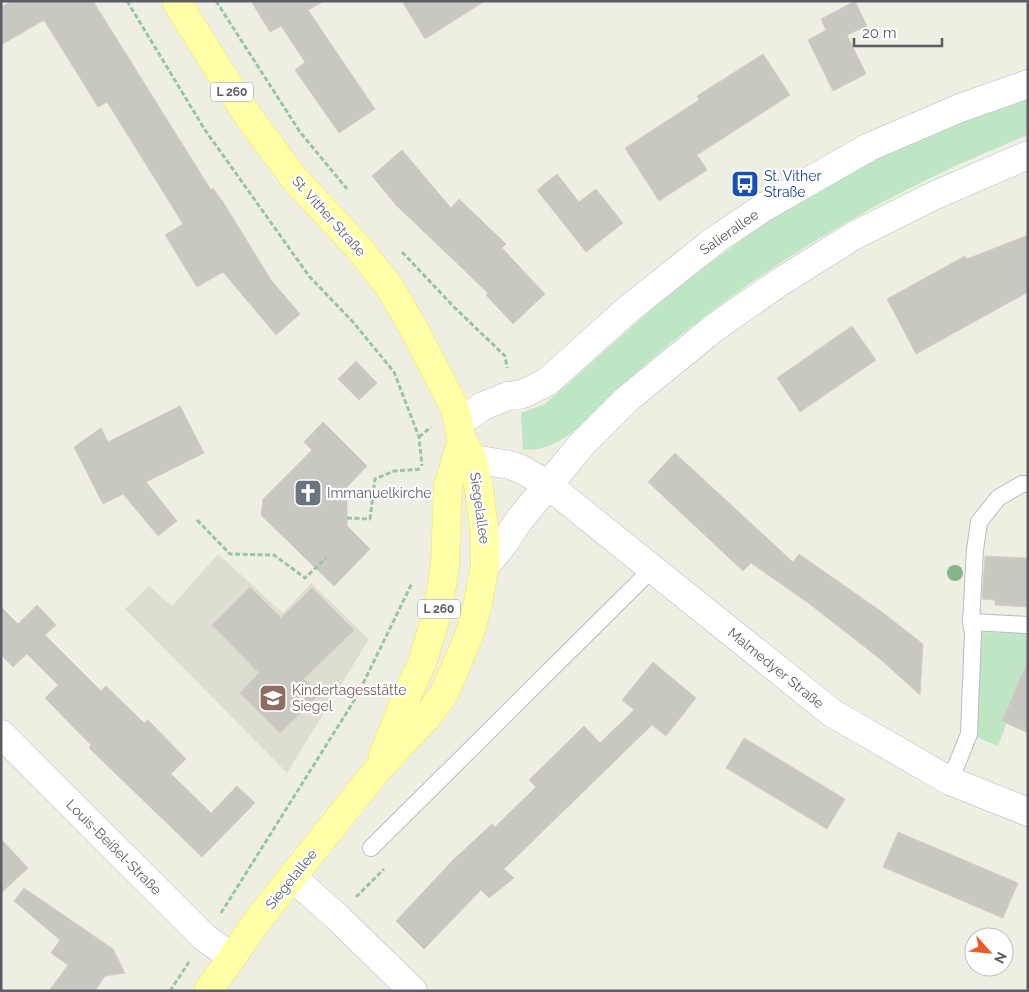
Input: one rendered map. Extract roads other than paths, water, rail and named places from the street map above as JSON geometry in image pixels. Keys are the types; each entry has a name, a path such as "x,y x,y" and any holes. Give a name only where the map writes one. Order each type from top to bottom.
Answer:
{"main road":[{"name":"St. Vither Straße","path":"176,1 246,113 294,178 358,248 389,286 449,393 465,440"},
{"name":"Siegelallee","path":"208,991 231,956 292,877 378,769 426,718 444,694 470,633 485,566 485,536 480,490 465,440"},
{"name":"Siegelallee","path":"378,769 422,663 438,610 445,565 448,486 465,440"}],"street":[{"name":"Salierallee","path":"465,440 484,406 508,396 523,394 547,382 626,312 715,240 764,207 869,147 960,108 1028,84"},
{"path":"485,566 502,546 520,519 584,443 626,400 714,328 777,284 855,234 933,196 1028,155"},
{"path":"465,440 548,485"},
{"name":"Malmedyer Straße","path":"548,485 832,713 950,781 1028,812"},
{"name":"Louis-Beißel-Straße","path":"1,734 205,938 231,956"},
{"path":"292,877 336,916 413,991"}],"lane":[{"path":"950,781 969,734 973,632 971,622 975,550 980,522 998,498 1022,484 1028,484"},
{"path":"371,848 652,569"},
{"path":"971,622 1028,625"}],"place":[{"name":"St. Vither Straße","path":"745,184"},
{"name":"Immanuelkirche","path":"308,493"},
{"name":"Kindertagesstätte Siegel","path":"273,698"}]}
